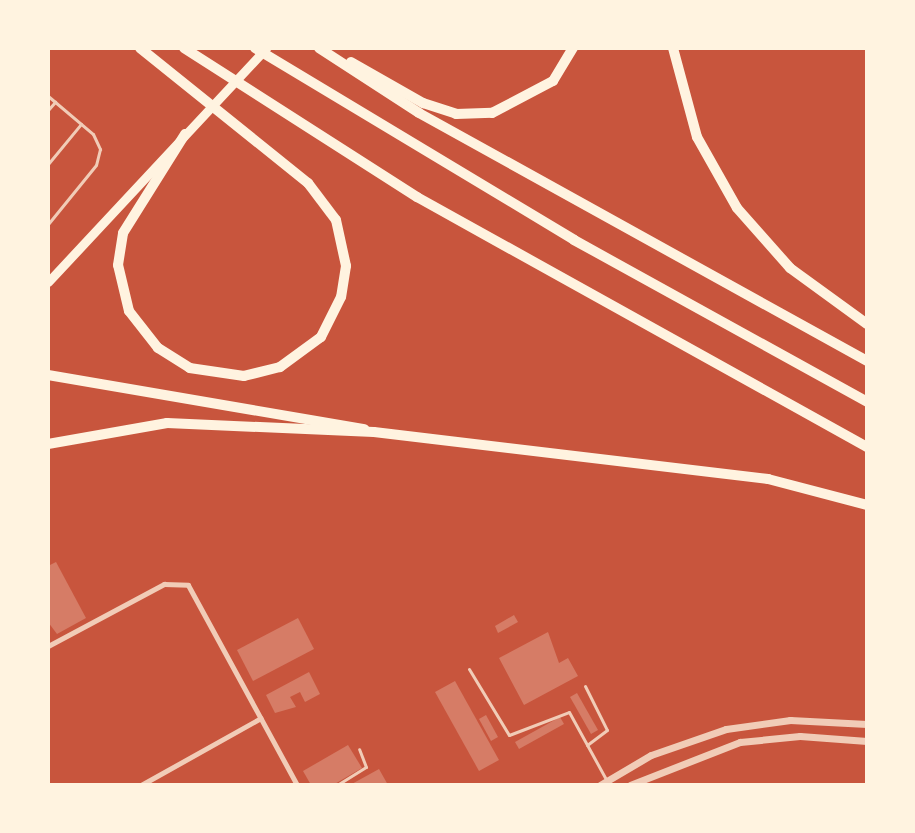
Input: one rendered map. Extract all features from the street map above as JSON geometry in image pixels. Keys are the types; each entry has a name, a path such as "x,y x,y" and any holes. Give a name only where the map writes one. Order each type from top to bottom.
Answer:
{"highway":[{"path":"140,48 250,133 328,206 346,266 336,312 311,347 280,367 235,376 190,368 158,348 137,325 120,281 128,218 185,134"},
{"path":"184,48 483,235 867,447"},
{"path":"255,48 295,74 867,402"},
{"path":"319,48 636,237 867,361"},
{"path":"330,56 456,114 524,102 553,81 573,48"},
{"path":"673,48 697,137 737,208 790,268 867,324"},
{"path":"48,375 334,418 374,432"},
{"path":"48,444 167,423 374,432 768,479 867,505"}],"main road":[{"path":"48,282 266,48"}],"street":[{"path":"48,646 181,581 198,598 297,785"},
{"path":"141,785 261,718"},
{"path":"604,783 651,755 726,729 790,720 867,724"},
{"path":"630,785 740,742 800,736 867,741"}],"lane":[{"path":"48,96 81,123 99,144 99,160 48,224"},
{"path":"48,110 55,102"},
{"path":"48,164 81,123"},
{"path":"469,669 505,733 514,736 566,710 587,745 604,783"},
{"path":"585,686 607,730 587,745"},
{"path":"337,785 366,767 359,749"}],"building":[{"path":"56,562 86,618 57,634 48,622 48,566"},
{"path":"514,615 518,622 498,633 495,626"},
{"path":"298,618 314,649 253,681 237,650"},
{"path":"548,632 559,663 568,658 578,676 524,705 499,658"},
{"path":"309,672 320,694 305,702 300,692 290,697 296,707 275,713 266,695"},
{"path":"455,681 499,760 479,771 435,692"},
{"path":"577,693 598,730 591,734 570,697"},
{"path":"486,715 498,737 491,741 479,719"},
{"path":"560,717 564,724 519,749 515,742"},
{"path":"348,745 362,768 333,785 311,785 303,771"},
{"path":"379,769 388,785 350,785"}]}
